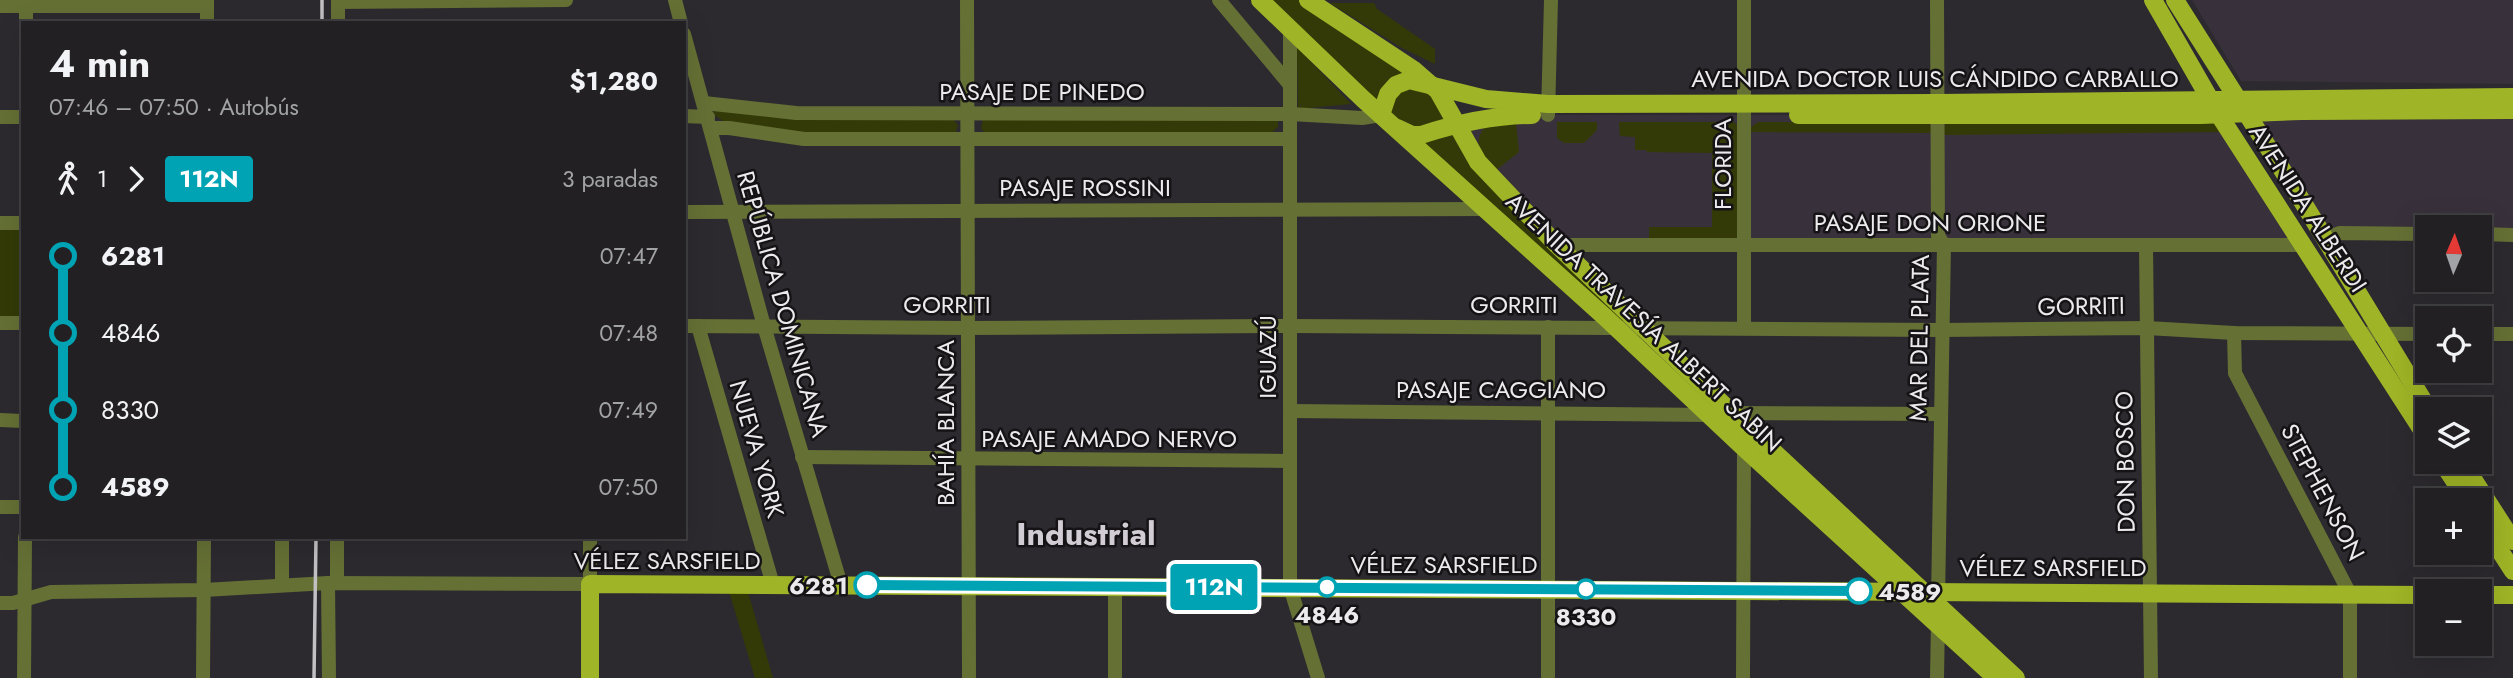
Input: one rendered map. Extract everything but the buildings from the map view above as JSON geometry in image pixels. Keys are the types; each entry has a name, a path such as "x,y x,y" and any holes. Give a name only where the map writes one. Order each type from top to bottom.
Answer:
{"main road":[{"name":"AVENIDA TRAVESÍA ALBERT SABIN","path":"1260,0 1381,116 1486,209 1996,678"},
{"name":"AVENIDA TRAVESÍA ALBERT SABIN","path":"1308,0 1414,70 1430,84 1443,101 1478,162 1557,245 1732,413 1933,596 2016,678"},
{"name":"AVENIDA ALBERDI","path":"2153,0 2215,108 2415,419"},
{"name":"AVENIDA ALBERDI","path":"2175,0 2325,238 2421,397"},
{"name":"AVENIDA DOCTOR LUIS CÁNDIDO CARBALLO","path":"1381,116 1388,94 1403,81 1416,80 1486,99 1548,109"},
{"name":"AVENIDA DOCTOR LUIS CÁNDIDO CARBALLO","path":"1396,128 1412,135 1502,115 1548,109 2215,108 2513,97"},
{"path":"1430,132 1442,119 1443,101"},
{"name":"AVENIDA DOCTOR LUIS CÁNDIDO CARBALLO","path":"2241,107 2513,110"},
{"path":"2470,474 2513,541"},
{"path":"2492,539 2513,571"},
{"path":"590,584 590,678"},
{"name":"VÉLEZ SARSFIELD","path":"590,584 1902,591 1933,596 2149,592 2415,594"},
{"path":"2492,595 2513,595"}],"street":[{"path":"338,21 338,1 566,0"},
{"path":"675,0 680,21"},
{"name":"BAHÍA BLANCA","path":"967,0 969,678"},
{"path":"1219,0 1290,85"},
{"path":"1548,109 1550,0"},
{"name":"FLORIDA","path":"1744,0 1744,328"},
{"name":"MAR DEL PLATA","path":"1937,0 1938,236 1944,245 1941,414 1933,596 1938,624 1937,678"},
{"path":"26,3 26,21"},
{"path":"0,6 26,3 207,3 207,21"},
{"name":"IGUAZÚ","path":"1290,31 1290,587 1318,678"},
{"name":"REPÚBLICA DOMINICANA","path":"686,41 764,326 841,585"},
{"name":"PASAJE DE PINEDO","path":"707,116 796,113 1381,116"},
{"path":"686,117 707,116 804,139 1290,139"},
{"path":"0,117 21,117"},
{"name":"PASAJE ROSSINI","path":"686,212 1486,209"},
{"path":"0,223 21,223"},
{"path":"2325,238 2340,233 2415,234"},
{"path":"2492,234 2513,235"},
{"name":"PASAJE DON ORIONE","path":"1557,245 2302,245"},
{"name":"DON BOSCO","path":"2146,246 2151,678"},
{"path":"0,323 21,323"},
{"name":"GORRITI","path":"691,326 1942,330 2147,328 2234,333 2415,334"},
{"name":"NUEVA YORK","path":"691,326 773,585"},
{"path":"1548,327 1548,678"},
{"name":"STEPHENSON","path":"2234,333 2235,373 2350,594 2350,678"},
{"path":"2492,334 2513,334"},
{"name":"PASAJE CAGGIANO","path":"1290,411 1711,415"},
{"path":"1732,413 1941,414"},
{"path":"0,421 21,421"},
{"path":"1742,678 1744,448"},
{"name":"PASAJE AMADO NERVO","path":"802,457 1290,461"},
{"path":"0,507 21,507"},
{"path":"24,678 25,539"},
{"path":"203,678 204,539"},
{"path":"282,539 282,585"},
{"path":"329,678 332,583 337,539"},
{"path":"590,539 590,584"},
{"name":"VÉLEZ SARSFIELD","path":"0,603 13,603 51,592 204,590 332,583 590,584"},
{"path":"1115,586 1115,678"}],"shaded area":[{"path":"2192,0 2513,0 2513,84 2241,81"},
{"path":"2513,110 2513,235 2492,231 2492,215 2415,215 2415,229 2325,238 2246,114"},
{"path":"1502,115 2219,115 2302,245 1557,245 1464,140 1477,119"}],"green space":[{"path":"1260,0 1308,0 1414,70 1456,126 1642,327 1616,328"},
{"path":"1330,3 1374,3 1377,9 1435,49 1435,64 1402,48"},
{"path":"1297,47 1351,104 1298,109"},
{"path":"714,110 953,119 958,125 956,132 808,135 726,123 713,114"},
{"path":"983,118 1278,120 1278,127 1270,134 984,132 981,128"},
{"path":"2210,120 2226,132 1945,135 1943,131 1945,125 1950,122"},
{"path":"1516,122 1519,152 1495,171 1480,150 1481,133 1485,126"},
{"path":"1557,122 1597,122 1597,130 1584,143 1564,143 1557,138"},
{"path":"1619,122 1734,122 1740,128 1740,236 1732,242 1649,242 1649,227 1712,227 1712,153 1635,150 1635,137 1620,136"},
{"path":"1758,122 1927,122 1932,131 1751,132 1751,127"},
{"path":"0,223 21,223 21,323 0,323"},
{"path":"727,585 746,585 773,678 755,678"}],"railway":[{"path":"322,0 322,21"},
{"path":"314,678 316,539"}],"bus line":[{"name":"112N","path":"867,585 1859,591"}],"place":[{"name":"6281","path":"867,585"},
{"name":"4846","path":"1327,587"},
{"name":"8330","path":"1586,589"},
{"name":"4589","path":"1859,591"}],"district":[{"name":"Industrial","path":"1086,534"}]}
